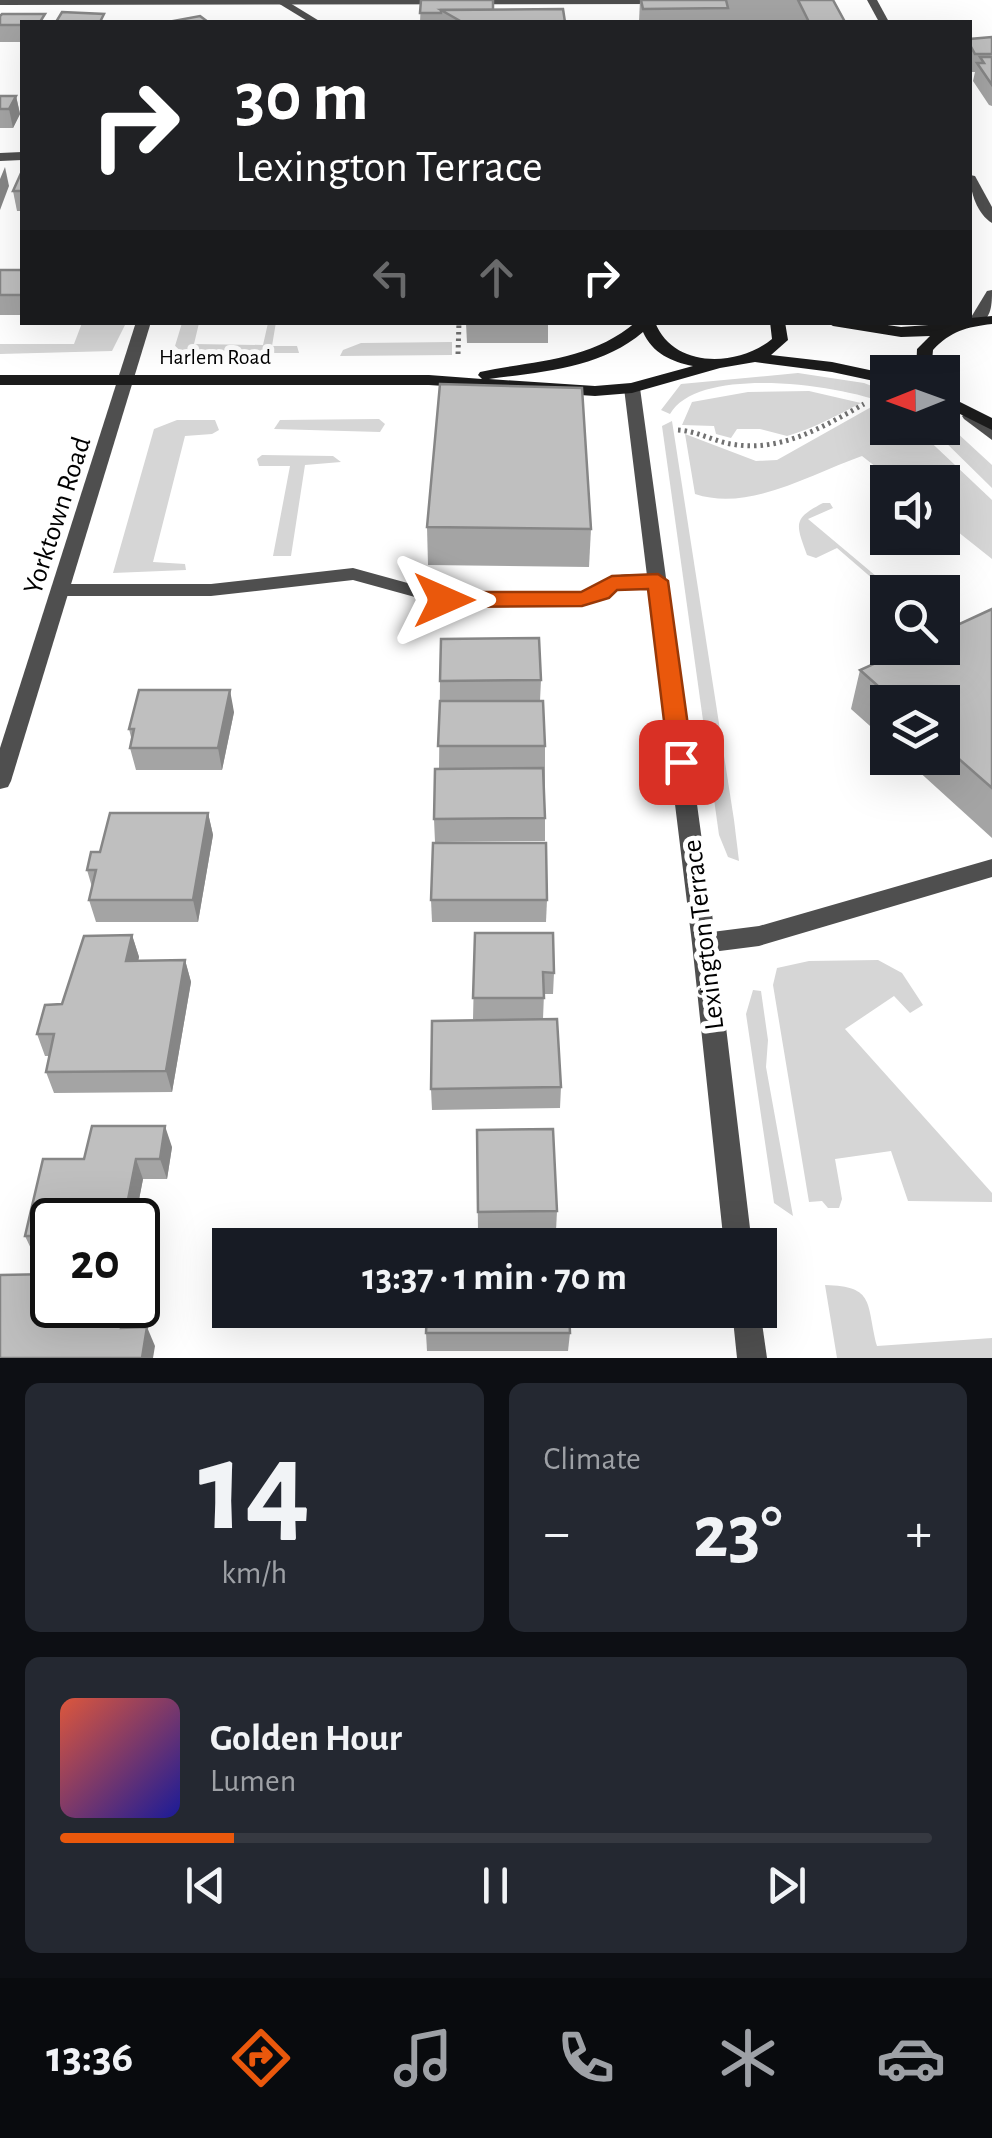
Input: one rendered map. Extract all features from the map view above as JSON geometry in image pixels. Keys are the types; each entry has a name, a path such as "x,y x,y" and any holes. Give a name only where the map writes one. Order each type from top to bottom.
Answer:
{"main road":[{"name":"Harlem Road","path":"430,380 567,364 608,349 644,325"},
{"path":"648,325 658,344 673,354 716,364"},
{"path":"757,358 780,340 778,325"},
{"path":"853,325 901,332 943,331 963,325"},
{"path":"925,355 925,349 943,331"},
{"path":"757,358 870,375"},
{"name":"Harlem Road","path":"0,380 430,380 573,390 632,388 716,364 757,358"},
{"path":"960,410 992,424"}],"street":[{"path":"0,2 673,0"},
{"path":"281,2 312,20"},
{"path":"972,183 992,219"},
{"path":"976,321 992,294"},
{"name":"Yorktown Road","path":"0,782 143,325"},
{"name":"Lexington Terrace","path":"632,388 704,943 736,1228"},
{"path":"970,416 992,436"},
{"path":"61,590 211,590 353,574 444,600 582,599 601,593 612,583 658,581"},
{"path":"704,943 759,936 992,868"},
{"path":"748,1328 752,1358"}],"path":[{"path":"458,355 459,325"},
{"path":"678,430 694,430 733,445 788,444 870,401"}],"shaded area":[{"path":"81,325 125,325 112,351 0,354 0,344 74,344"},
{"path":"181,325 199,325 194,344 263,345 268,325 276,325 272,346 297,346 299,353 183,353 175,346"},
{"path":"452,342 452,355 340,356 343,350 361,343"},
{"path":"798,373 864,383 870,385 870,398 807,386 740,384 686,398 670,414 661,410 681,384"},
{"path":"809,391 861,403 787,436 760,429 737,429 731,438 716,434 714,426 682,425 692,402 748,392"},
{"path":"870,408 870,445 934,445 955,465 873,465 862,456 758,495 716,498 695,494 685,434 756,461 777,460"},
{"path":"379,419 385,424 380,432 274,429 280,420"},
{"path":"177,420 215,420 219,430 185,436 153,562 185,564 186,570 113,573 154,429"},
{"path":"672,421 739,861 728,857 719,835 662,426"},
{"path":"960,436 992,465 992,488 948,445 960,445"},
{"path":"262,455 333,456 341,462 305,465 291,556 273,556 290,466 259,466 257,459"},
{"path":"960,470 992,500 992,559 960,534"},
{"path":"830,503 833,508 808,519 875,575 870,576 837,548 816,558 807,555 799,529 806,514"},
{"path":"878,960 902,973 923,1005 910,1013 894,996 845,1029 992,1193 992,1202 908,1201 891,1151 835,1159 842,1199 839,1208 828,1208 822,1201 809,1202 773,985 777,968 809,961"},
{"path":"753,990 761,991 768,1040 766,1067 793,1216 774,1203 746,1014"},
{"path":"825,1285 861,1294 869,1309 877,1346 992,1338 992,1358 837,1358"}],"building":[{"path":"421,0 493,0 493,10 420,13"},
{"path":"641,0 726,0 728,8 643,9"},
{"path":"798,0 833,0 844,20 808,20"},
{"path":"563,9 565,20 458,20 441,10"},
{"path":"62,12 104,14 101,20 57,20"},
{"path":"45,14 41,20 20,20 20,25 0,25 0,16"},
{"path":"992,37 992,54 975,54 972,39"},
{"path":"980,57 992,57 992,85 977,63 984,63"},
{"path":"0,96 16,96 9,109 0,109"},
{"path":"0,270 20,270 20,295 0,295"},
{"path":"440,384 582,388 591,529 427,527"},
{"path":"992,609 992,788 960,760 960,685 877,685 860,670 871,665 960,665 960,624"},
{"path":"539,638 541,680 440,681 441,639"},
{"path":"139,690 230,690 218,748 130,748 134,729 129,729"},
{"path":"440,701 543,701 545,746 438,746"},
{"path":"543,768 545,818 434,819 435,769"},
{"path":"110,813 208,813 193,900 89,900 96,870 87,870 91,852 100,852"},
{"path":"433,843 546,843 547,900 431,900"},
{"path":"475,933 553,933 554,973 543,972 544,998 473,998"},
{"path":"132,935 126,961 185,960 166,1071 46,1072 54,1034 37,1034 45,1005 62,1004 84,936"},
{"path":"557,1019 561,1087 431,1089 432,1021"},
{"path":"92,1126 165,1126 160,1159 136,1159 128,1198 34,1198 43,1159 84,1159"},
{"path":"553,1129 557,1211 478,1212 477,1130"},
{"path":"30,1274 30,1328 147,1328 142,1358 0,1358 0,1275"},
{"path":"426,1328 570,1328 570,1333 426,1333"}],"route":[{"path":"444,600 582,599 601,593 612,583 658,581 681,762"}]}
